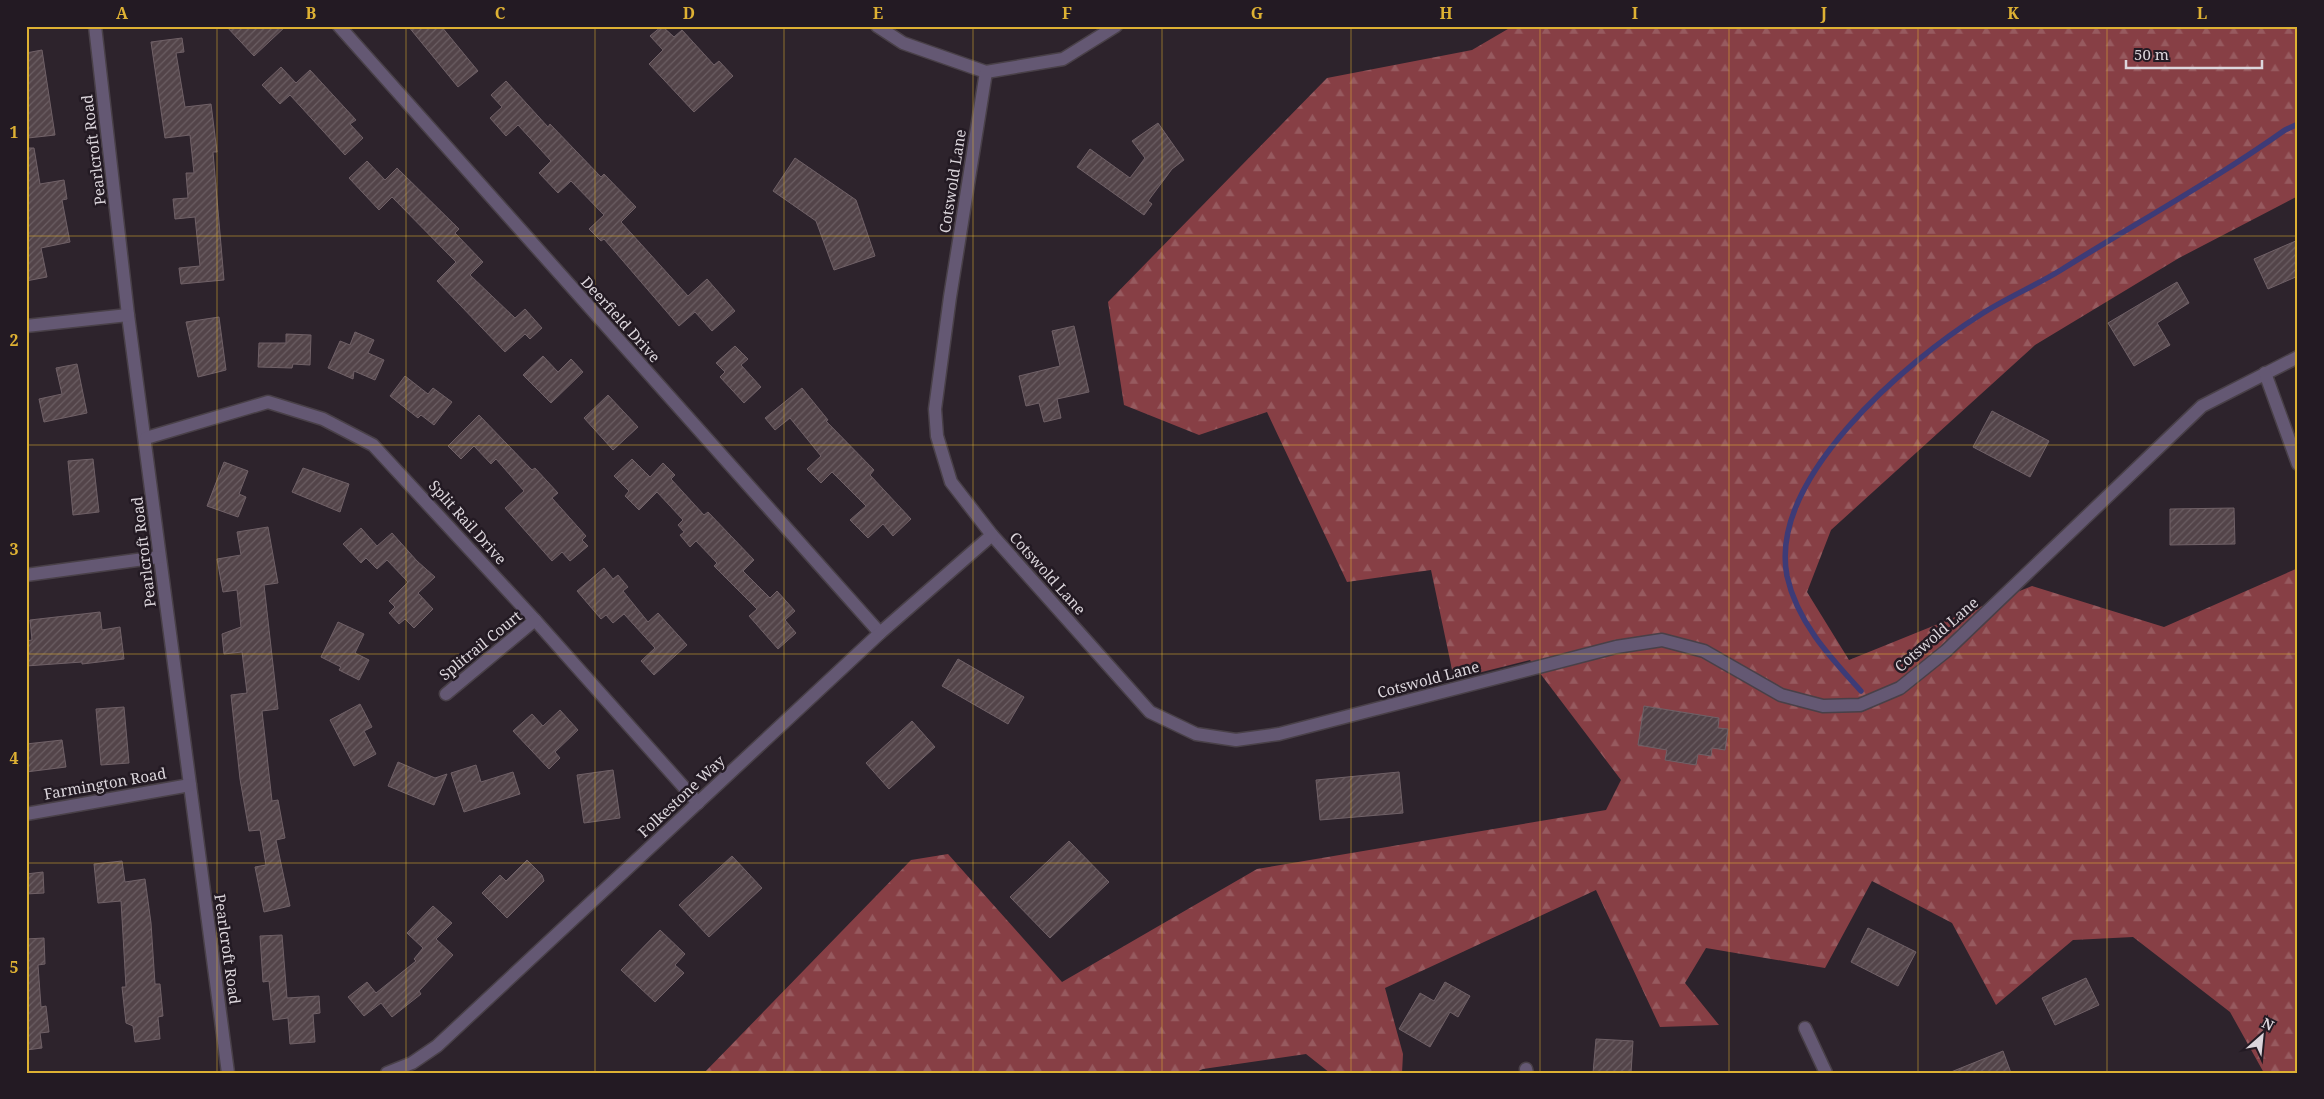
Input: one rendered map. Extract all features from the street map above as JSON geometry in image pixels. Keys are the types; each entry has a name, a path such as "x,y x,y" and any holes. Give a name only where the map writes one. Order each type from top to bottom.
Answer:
{"street":[{"name":"Pearlcroft Road","path":"95,26 128,315 146,438 159,557 228,1073"},
{"name":"Deerfield Drive","path":"339,26 880,633"},
{"path":"876,26 902,43 986,72 1062,59 1116,26"},
{"name":"Cotswold Lane","path":"986,72 950,297 935,408 936,436 951,482 992,535 1150,712 1196,734 1236,740 1280,734 1616,647 1662,640 1704,651 1781,694 1823,706 1860,705 1900,688 1946,651 2202,406 2298,357"},
{"path":"26,326 128,315"},
{"path":"2265,373 2298,464"},
{"name":"Split Rail Drive","path":"146,438 268,402 324,419 373,445 536,620 698,803"},
{"name":"Folkestone Way","path":"387,1073 412,1063 437,1046 880,633 992,535"},
{"path":"26,575 159,557"},
{"name":"Splitrail Court","path":"446,694 536,620"},
{"name":"Farmington Road","path":"26,814 190,785"},
{"path":"1804,1028 1826,1073"}],"green space":[{"path":"1513,26 2298,26 2298,196 2179,258 2035,345 1831,530 1807,592 1849,660 2032,586 2164,627 2298,568 2298,1073 2264,1073 2230,1012 2133,937 2073,940 1996,1005 1952,923 1872,881 1825,968 1706,948 1685,983 1719,1025 1660,1027 1596,890 1385,988 1403,1054 1402,1073 1330,1073 1306,1054 1203,1069 1193,1073 704,1073 911,860 948,854 1062,982 1257,869 1606,810 1621,780 1530,660 1454,679 1431,570 1347,582 1267,412 1199,435 1124,405 1108,302 1327,78 1472,50"}],"building":[{"path":"226,26 286,26 254,56"},
{"path":"408,26 441,26 478,71 458,87"},
{"path":"662,26 674,37 682,30 714,65 719,61 733,76 694,112 649,64 663,50 650,36"},
{"path":"182,38 184,52 176,53 185,107 211,104 217,152 213,152 224,280 181,284 179,268 200,266 195,217 175,219 173,199 188,198 186,173 194,173 190,135 165,138 151,42"},
{"path":"42,50 55,135 28,138 26,53"},
{"path":"281,67 296,83 310,70 356,120 350,124 363,138 345,155 290,95 280,104 262,85"},
{"path":"506,81 548,127 550,124 601,177 604,174 636,207 621,222 688,296 707,279 735,311 712,331 695,312 679,326 604,239 601,241 589,229 604,215 571,181 558,193 539,173 551,161 518,125 506,136 490,118 502,107 491,95"},
{"path":"1158,123 1184,160 1172,169 1148,201 1152,204 1144,215 1077,167 1090,149 1130,178 1145,158 1132,141"},
{"path":"26,148 34,148 40,184 64,180 67,199 62,200 70,242 41,248 47,277 26,281"},
{"path":"795,158 856,200 875,256 834,270 816,221 773,191"},
{"path":"367,161 385,180 397,168 459,229 455,233 483,262 470,275 515,318 525,309 542,328 530,339 525,334 505,352 437,281 456,262 392,197 379,210 349,178"},
{"path":"2298,240 2298,276 2268,289 2254,259"},
{"path":"2177,282 2189,303 2157,323 2170,345 2134,366 2108,323"},
{"path":"219,317 226,370 198,377 186,322"},
{"path":"1074,326 1089,392 1057,399 1061,418 1044,422 1039,403 1026,406 1019,376 1060,366 1052,331"},
{"path":"355,332 374,340 368,353 384,360 375,380 354,371 353,379 328,368 340,341 350,345"},
{"path":"286,334 311,335 310,365 293,364 292,368 258,367 259,343 286,343"},
{"path":"735,346 748,359 741,365 761,387 744,403 720,377 725,372 716,363"},
{"path":"543,356 558,372 571,359 583,372 551,403 523,375"},
{"path":"77,364 87,413 44,422 39,399 62,394 56,368"},
{"path":"405,376 428,394 433,388 452,402 434,425 421,415 418,418 390,396"},
{"path":"802,388 828,420 826,421 874,470 870,475 911,519 893,536 883,524 868,538 850,520 866,506 832,472 821,483 807,469 821,456 790,418 775,430 765,418"},
{"path":"608,395 638,427 613,450 584,418"},
{"path":"1992,411 2049,441 2030,477 1973,447"},
{"path":"479,415 532,470 535,468 558,493 552,498 586,536 582,540 588,546 570,561 562,552 552,561 505,508 524,491 496,459 491,464 474,446 461,459 448,446"},
{"path":"93,459 99,512 73,515 68,461"},
{"path":"632,459 650,477 663,463 675,475 671,479 704,515 708,512 754,560 743,571 770,598 777,591 795,611 785,620 796,633 778,649 749,616 757,609 714,566 717,563 696,541 690,547 680,535 684,532 678,525 683,520 657,492 639,510 625,496 629,491 614,476"},
{"path":"224,462 248,471 239,494 246,497 238,517 207,506"},
{"path":"303,468 349,484 340,512 292,492"},
{"path":"2234,508 2235,544 2170,545 2170,509"},
{"path":"268,527 278,583 264,585 278,709 262,711 272,801 278,800 285,838 276,840 290,906 264,912 255,867 266,865 260,830 249,831 240,779 231,695 247,693 242,652 224,654 222,634 241,627 237,590 223,592 217,559 241,555 237,532"},
{"path":"361,528 377,546 392,533 417,561 435,577 418,593 433,609 414,628 405,619 399,624 389,613 395,607 389,601 408,582 387,560 377,569 366,558 361,563 343,544"},
{"path":"604,568 613,579 618,575 628,587 623,591 648,622 658,613 687,645 654,675 641,661 655,648 624,614 613,623 606,615 601,619 577,591"},
{"path":"100,612 102,630 120,627 124,659 82,664 82,662 26,666 26,641 32,640 30,620"},
{"path":"338,622 364,634 355,653 369,660 359,680 339,670 341,667 321,657"},
{"path":"958,659 1024,697 1008,724 942,686"},
{"path":"360,704 372,727 364,731 376,754 354,766 330,720"},
{"path":"1644,706 1719,718 1718,728 1728,729 1725,750 1712,748 1711,756 1698,754 1696,765 1665,760 1667,750 1638,745"},
{"path":"124,707 129,763 101,765 96,709"},
{"path":"560,710 578,730 555,752 560,758 549,769 513,731 532,714 543,726"},
{"path":"912,721 935,747 889,789 866,763"},
{"path":"62,740 66,767 26,772 26,744"},
{"path":"398,762 435,778 447,774 434,805 388,786"},
{"path":"476,765 481,782 513,772 520,794 464,812 451,773"},
{"path":"613,770 620,818 584,823 577,775"},
{"path":"1399,772 1403,813 1320,820 1316,780"},
{"path":"1069,841 1109,882 1050,938 1010,897"},
{"path":"732,856 762,888 709,937 679,905"},
{"path":"527,860 542,875 544,881 507,918 482,893 500,875 506,881"},
{"path":"122,861 125,882 145,879 151,923 155,984 160,984 163,1016 158,1017 160,1039 135,1042 133,1026 126,1023 122,987 126,987 121,901 98,903 94,864"},
{"path":"43,872 44,893 26,894 26,874"},
{"path":"433,906 452,923 436,939 453,955 419,991 421,994 392,1017 381,1003 364,1016 348,997 367,982 376,993 416,961 414,959 423,948 407,933"},
{"path":"1868,928 1916,952 1898,986 1851,962"},
{"path":"660,930 685,954 675,965 684,973 655,1002 621,970"},
{"path":"282,935 287,998 319,996 320,1013 313,1014 315,1042 290,1044 288,1018 273,1020 269,981 263,982 260,936"},
{"path":"44,938 45,964 38,965 41,1007 46,1006 49,1032 40,1033 42,1048 26,1050 26,939"},
{"path":"2086,978 2099,1005 2055,1025 2042,998"},
{"path":"1445,982 1470,996 1458,1017 1450,1012 1430,1047 1399,1029 1420,993 1434,1001"},
{"path":"1596,1039 1633,1041 1631,1073 1593,1073"},
{"path":"2003,1051 2011,1073 1951,1073 1951,1072"}],"waterway":[{"path":"1861,691 1816,638 1798,609 1787,576 1787,539 1799,500 1820,462 1849,426 1882,392 1916,361 1950,335 1990,309 2061,270 2202,184 2285,130 2298,124"}]}
